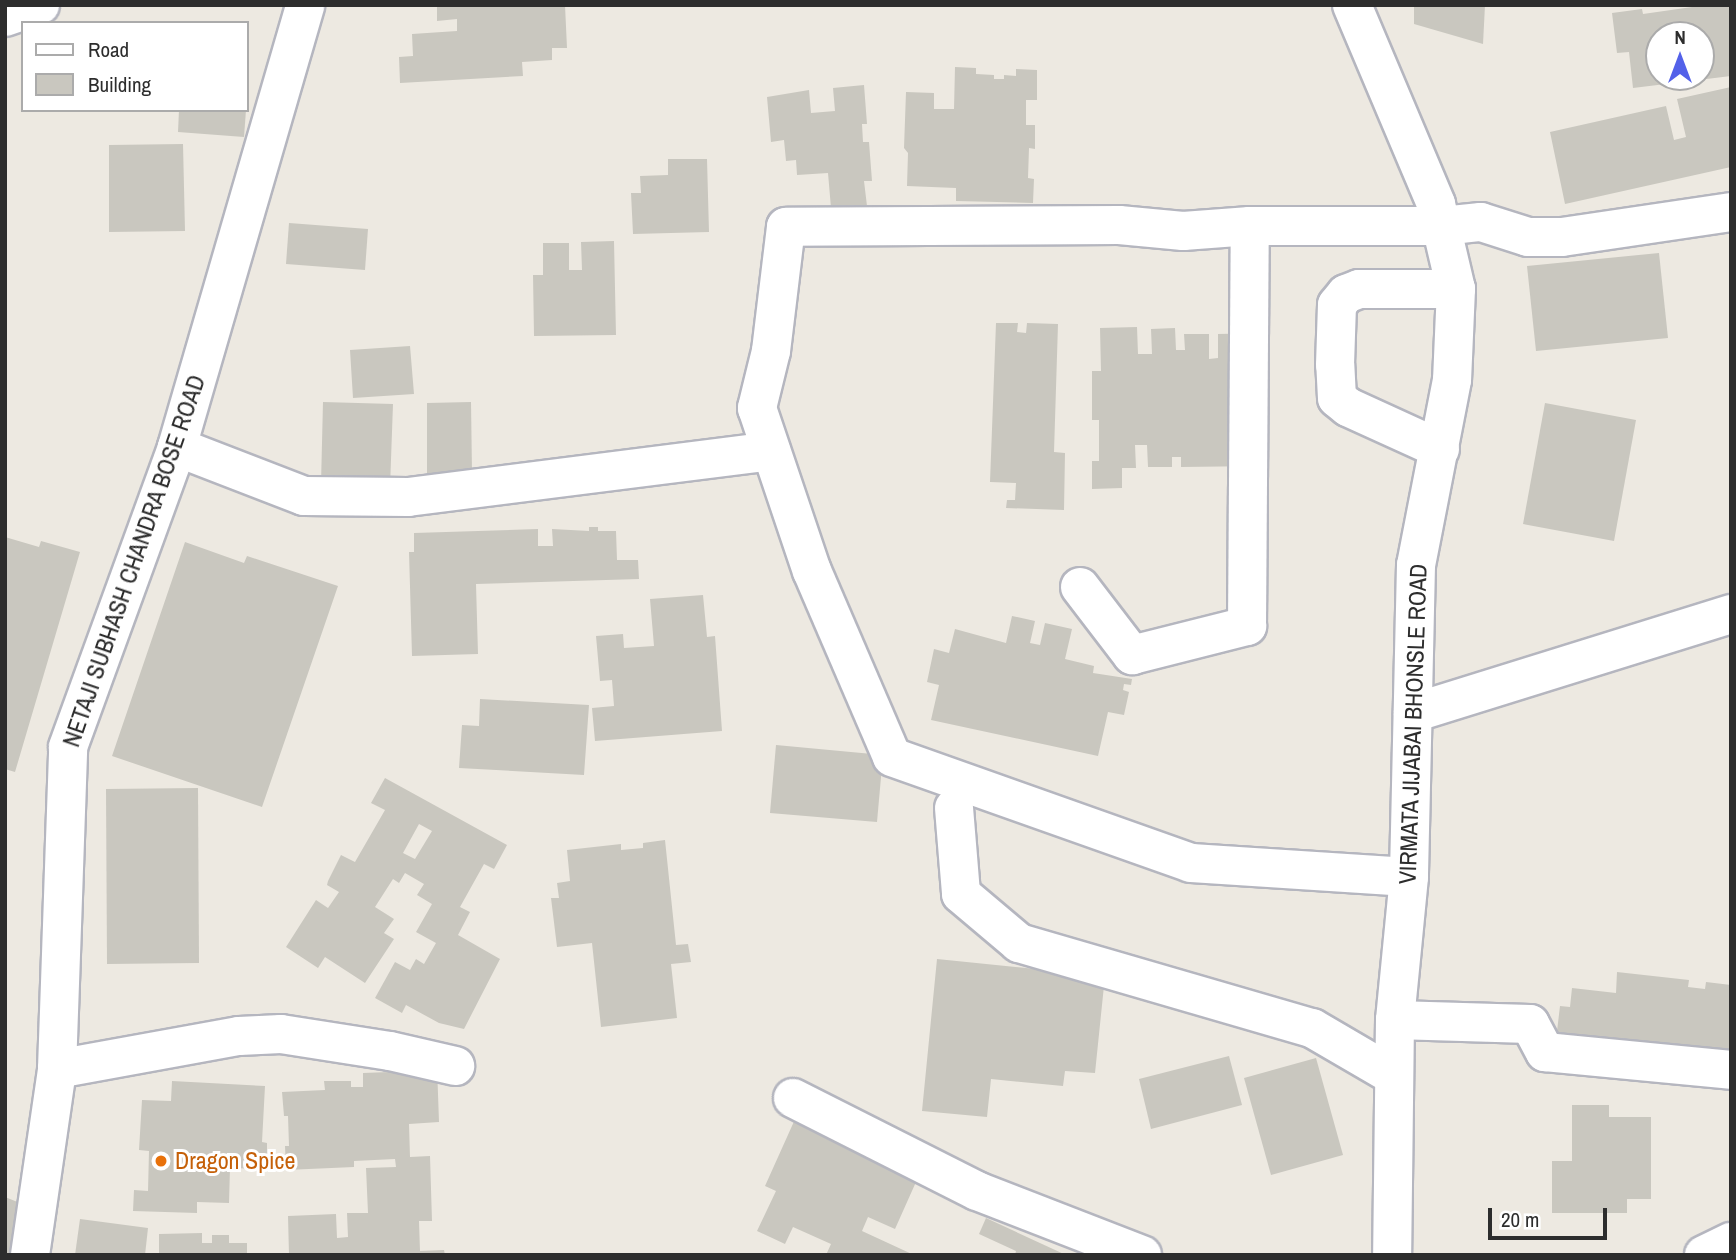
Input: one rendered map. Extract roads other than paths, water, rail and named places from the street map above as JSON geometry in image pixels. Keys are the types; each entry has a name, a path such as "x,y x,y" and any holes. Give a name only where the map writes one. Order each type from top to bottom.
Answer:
{"street":[{"path":"5,17 40,5"},
{"name":"NETAJI SUBHASH CHANDRA BOSE ROAD","path":"30,1255 57,1069 68,747 177,447 305,5"},
{"name":"VIRMATA JIJABAI BHONSLE ROAD","path":"1352,5 1442,226 1456,289 1452,380 1416,565 1409,877 1395,1020 1397,1254"},
{"path":"1409,877 1191,863 892,757 812,572 757,408 771,351 786,228 1119,225 1183,231 1250,226 1442,226 1481,222 1528,237 1562,237 1731,212"},
{"path":"1080,587 1132,655 1247,626 1250,226"},
{"path":"1440,449 1348,407 1337,398 1337,305 1346,294 1359,289 1456,289"},
{"path":"177,447 304,496 408,497 771,451"},
{"path":"1413,713 1731,614"},
{"path":"954,808 961,894 1019,943 1312,1028 1394,1076"},
{"path":"1395,1020 1530,1024 1545,1052 1731,1070"},
{"path":"57,1069 239,1036 281,1034 390,1051 455,1066"},
{"path":"793,1098 977,1191 1142,1255"},
{"path":"1704,1255 1731,1242"}],"place":[{"name":"Dragon Spice","path":"161,1161"}]}
